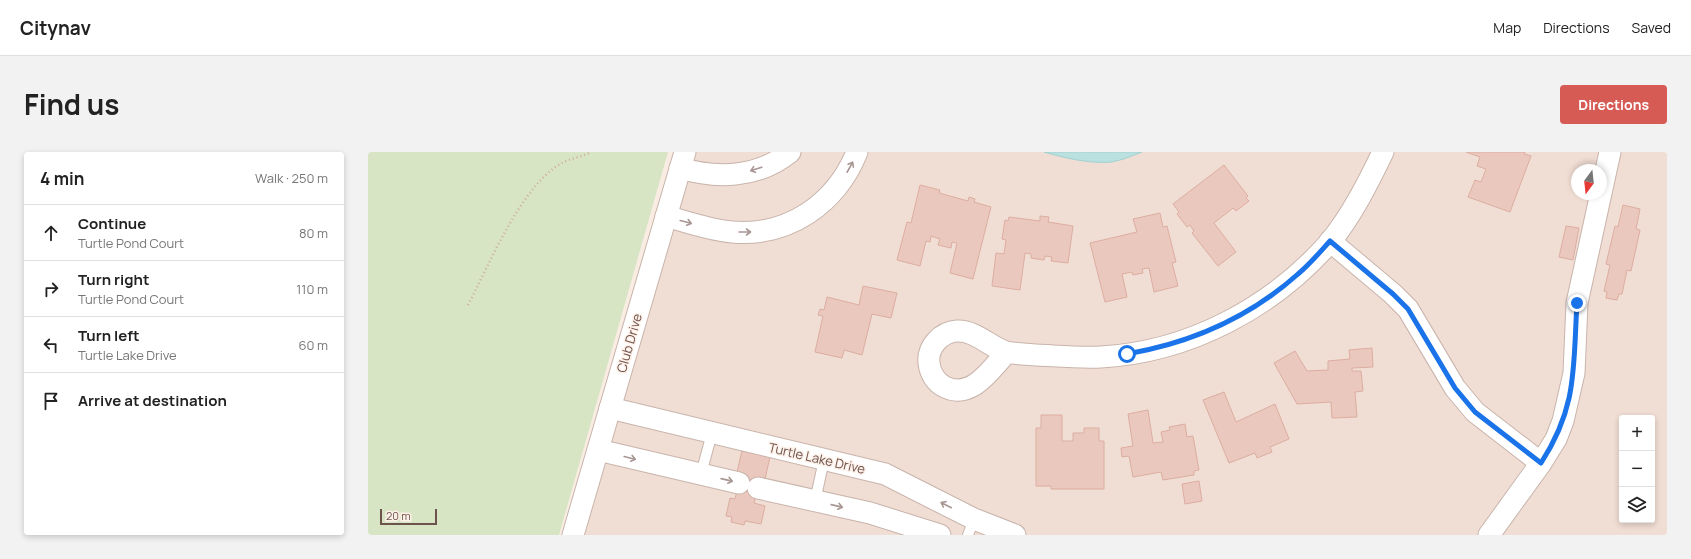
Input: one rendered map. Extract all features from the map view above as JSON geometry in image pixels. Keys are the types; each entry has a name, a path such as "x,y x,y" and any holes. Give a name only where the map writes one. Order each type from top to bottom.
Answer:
{"street":[{"path":"682,160 707,175 719,176 740,174 772,163 790,152"},
{"path":"666,216 731,232 758,232 786,225 808,214 828,197 841,182 856,152"},
{"path":"1007,352 1066,357 1101,356 1154,349 1198,336 1237,318 1269,297 1299,274 1330,241 1353,210 1370,180 1383,152"},
{"path":"1489,535 1541,463 1556,439 1563,421 1572,390 1576,356 1577,303 1610,152"},
{"name":"Club Drive","path":"573,535 682,160"},
{"path":"1330,241 1393,294 1408,309 1455,388 1475,412 1541,463"},
{"name":"Turtle Lake Drive","path":"610,408 885,474 971,527 1015,535"},
{"path":"598,450 870,513 940,535"}],"lane":[{"path":"702,474 712,433"},
{"path":"815,501 824,460"}],"path":[{"path":"468,305 516,213 529,193 545,176 562,163 590,152"}],"shaded area":[{"path":"695,152 1667,152 1667,535 584,535 663,255"}],"green space":[{"path":"368,152 668,152 559,535 368,535"}],"water":[{"path":"1044,152 1142,152 1112,162 1095,162 1077,160"}],"building":[{"path":"1466,152 1525,152 1524,154 1531,156 1510,212 1468,197 1475,180 1481,182 1486,169 1477,166 1480,157"},
{"path":"1224,165 1248,196 1246,198 1249,201 1236,211 1233,208 1214,223 1236,252 1218,266 1192,233 1194,231 1190,225 1187,227 1177,214 1179,212 1173,204"},
{"path":"920,185 940,190 939,193 968,201 969,197 975,199 974,202 991,207 973,279 950,273 957,243 952,242 951,248 938,245 940,239 931,236 930,242 926,241 920,266 897,260 907,222 911,223"},
{"path":"1623,205 1640,209 1636,229 1640,230 1631,271 1627,270 1622,294 1619,294 1617,300 1606,298 1607,292 1604,291 1610,265 1606,264 1615,226 1618,227"},
{"path":"1160,213 1163,227 1167,226 1176,262 1172,263 1178,286 1154,292 1149,268 1142,269 1143,273 1133,275 1132,272 1122,274 1127,297 1105,302 1090,243 1137,232 1133,219"},
{"path":"1040,216 1049,217 1048,222 1073,226 1068,263 1051,261 1052,257 1045,256 1044,260 1031,258 1031,254 1025,253 1020,290 992,286 996,253 1004,254 1006,240 1002,239 1005,220 1008,221 1009,217 1040,221"},
{"path":"1566,226 1579,228 1573,260 1559,257"},
{"path":"863,286 897,293 891,318 872,314 862,355 844,350 842,358 815,352 823,316 818,315 820,309 824,310 827,297 859,305"},
{"path":"1372,348 1373,367 1352,368 1352,371 1361,371 1363,391 1355,392 1357,417 1332,418 1331,402 1297,404 1274,363 1295,351 1307,371 1328,370 1328,361 1350,359 1349,350"},
{"path":"1224,392 1236,422 1275,404 1289,439 1270,447 1272,452 1257,458 1255,453 1229,463 1203,400"},
{"path":"1148,410 1153,443 1163,442 1161,432 1170,430 1169,427 1185,424 1187,437 1193,436 1199,470 1194,471 1194,475 1163,480 1161,472 1133,477 1129,456 1122,457 1121,448 1133,446 1128,414"},
{"path":"1041,415 1062,415 1062,441 1073,441 1073,433 1084,433 1084,428 1099,428 1099,441 1104,441 1104,489 1051,489 1051,486 1036,486 1036,428 1041,428"},
{"path":"748,450 770,457 765,479 760,478 754,503 765,506 761,524 745,521 744,525 731,522 732,517 726,516 730,498 735,499 741,473 737,472 742,451 747,452"},
{"path":"1199,481 1202,501 1185,504 1182,484"}],"route":[{"path":"1127,354 1154,349 1198,336 1237,318 1269,297 1299,274 1330,241 1393,294 1408,309 1455,388 1475,412 1541,463 1556,439 1572,390 1576,356 1577,303"}]}
